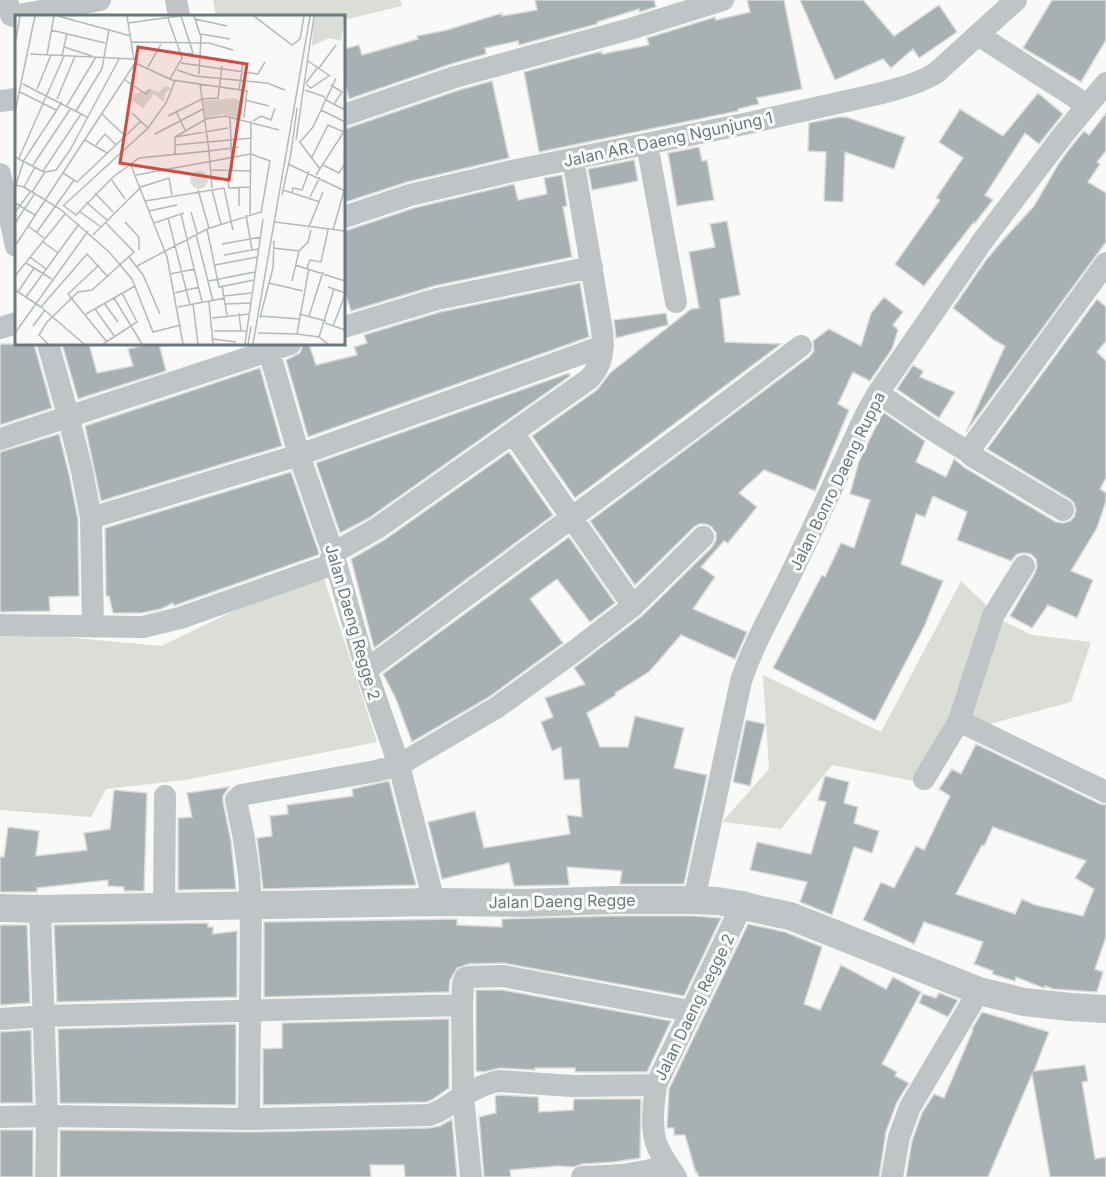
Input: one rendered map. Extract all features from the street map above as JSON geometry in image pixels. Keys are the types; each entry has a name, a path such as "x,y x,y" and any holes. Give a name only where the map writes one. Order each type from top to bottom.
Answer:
{"street":[{"path":"7,0 11,15 15,16"},
{"path":"19,15 100,0"},
{"path":"176,0 179,15"},
{"path":"345,116 455,77 639,27 723,0"},
{"name":"Jalan AR. Daeng Ngunjung 1","path":"345,217 410,195 771,118 904,87 936,73 978,35 1003,5"},
{"path":"978,35 1087,105"},
{"name":"Jalan Bonro Daeng Ruppa","path":"694,900 746,666 866,416 878,393 984,239 1106,83"},
{"path":"0,101 15,99"},
{"path":"646,144 676,302"},
{"path":"0,626 143,627 180,618 328,566 333,553 376,529 589,379 600,363 603,346 600,315 573,159"},
{"path":"0,174 9,224 15,243"},
{"path":"345,327 437,299 592,267"},
{"path":"968,452 1104,269"},
{"path":"0,328 15,323"},
{"path":"48,345 82,471 91,518 93,627"},
{"path":"0,439 275,346"},
{"name":"Jalan Daeng Regge 2","path":"275,346 299,455 333,553 366,670 399,765 434,902"},
{"path":"91,518 299,455 603,346"},
{"path":"366,670 801,346"},
{"path":"878,393 972,456 1063,510"},
{"path":"513,433 633,606"},
{"path":"249,1119 251,906 248,866 236,800 241,795 399,765 496,708 576,650 633,606 703,537"},
{"path":"924,779 959,721 993,616 1024,566"},
{"path":"959,721 1106,792"},
{"path":"164,906 165,796"},
{"name":"Jalan Daeng Regge","path":"0,908 694,900 742,905 790,916 979,991 1024,1002 1106,1009"},
{"name":"Jalan Daeng Regge 2","path":"672,1171 655,1139 653,1118 656,1085 742,905"},
{"path":"40,909 47,1116 46,1177"},
{"path":"471,1177 463,1096 462,1005 465,978 503,976 690,1011"},
{"path":"892,1177 899,1137 910,1107 979,991"},
{"path":"0,1019 462,1005"},
{"path":"0,1117 249,1119 429,1115 443,1110 463,1096 499,1081 572,1086 656,1085"},
{"path":"582,1177 672,1171"}],"shaded area":[{"path":"213,0 400,0 402,6 345,20 345,15 216,15"},
{"path":"321,569 377,742 185,780 106,789 91,817 0,810 0,631 161,646"},
{"path":"961,581 1003,621 1032,635 1091,642 1071,702 949,735 924,783 832,765 781,829 722,822 769,769 763,675 881,732"}],"building":[{"path":"535,0 654,0 656,7 640,12 639,9 597,22 597,24 519,45 518,41 485,48 486,54 349,99 345,84 345,49 359,45 362,55 418,39 417,36 447,30 502,13 502,16 537,10"},
{"path":"747,0 784,0 802,89 757,98 759,104 738,109 738,111 539,152 524,72 602,51 602,54 649,45 647,38 715,17 716,20 750,12"},
{"path":"800,0 863,0 894,36 939,5 957,32 919,58 913,49 891,68 883,59 835,80"},
{"path":"1052,0 1106,0 1106,40 1081,82 1023,48"},
{"path":"492,81 509,158 407,182 346,202 345,128"},
{"path":"1038,93 1063,114 1039,144 1025,133 985,195 993,200 924,286 895,264 940,200 936,198 963,158 939,142 960,109 1003,136"},
{"path":"1106,113 1106,151 1097,162 1100,164 1088,182 1106,193 1106,242 966,432 1005,346 953,308 986,260 1034,206 1059,163 1074,143 1084,131 1089,135"},
{"path":"846,117 905,137 894,169 845,152 843,202 824,201 826,152 808,151 809,123"},
{"path":"699,147 702,161 707,160 714,200 677,206 668,153"},
{"path":"634,160 638,181 592,190 588,169"},
{"path":"562,175 567,206 563,207 572,257 434,286 351,311 345,293 345,230 414,208 514,184 518,200 547,194 544,178"},
{"path":"727,221 740,295 720,299 725,342 781,344 575,498 532,436 597,390 610,373 691,309 699,308 689,252 715,247 710,224"},
{"path":"580,283 589,337 308,437 286,360 300,353 303,345 309,345 316,365 357,355 354,347 367,343 364,335 440,312"},
{"path":"884,297 903,312 893,325 898,330 892,349 870,381 853,372 838,404 849,410 815,491 764,470 739,493 757,507 728,543 724,541 701,567 715,577 693,609 747,632 735,659 681,635 649,672 587,713 600,747 628,747 635,716 684,728 674,768 707,775 684,884 620,884 622,871 567,867 569,885 514,886 509,863 442,879 428,822 475,811 484,848 570,834 567,815 582,817 579,779 564,780 561,747 552,751 541,722 553,717 545,698 585,684 574,668 642,616 712,547 716,540 716,533 712,527 699,524 635,585 590,521 809,357 814,351 813,341 829,329 861,346 871,313"},
{"path":"1097,299 1106,307 1106,341 1097,352 1106,361 1106,478 1100,489 1106,493 1106,501 1097,528 1071,571 1093,580 1077,618 1048,605 1032,628 1010,616 1035,573 1036,559 1031,554 1024,553 1017,554 1011,561 957,540 967,512 933,496 925,517 916,514 901,564 943,581 924,627 875,721 773,668 822,575 825,577 841,543 854,548 870,500 850,494 859,461 883,412 925,441 916,462 946,477 954,459 965,468 1056,522 1063,523 1074,517 1076,510 1070,499 987,449"},
{"path":"666,313 668,325 616,338 614,320"},
{"path":"0,344 34,345 52,408 0,425"},
{"path":"62,345 89,345 97,373 133,366 128,349 145,345 159,345 166,371 78,399"},
{"path":"913,365 923,371 920,377 955,392 939,418 897,389"},
{"path":"260,368 282,446 101,501 85,426"},
{"path":"569,373 570,376 369,518 340,533 316,463"},
{"path":"59,434 78,519 79,596 49,597 50,611 0,612 0,452"},
{"path":"509,452 553,515 374,648 351,559 384,540"},
{"path":"291,472 318,555 174,606 173,603 161,609 141,613 113,613 109,596 106,596 105,528"},
{"path":"569,537 615,603 590,622 557,579 530,599 563,643 489,697 412,742 396,699 383,674"},
{"path":"746,720 765,724 750,786 733,782"},
{"path":"976,744 1106,805 1106,937 1095,969 1103,972 1097,992 1053,989 1045,986 1045,988 1016,977 1015,981 992,974 993,971 974,964 983,942 924,922 914,944 863,920 881,882 894,888 916,846 924,850 950,796 939,789 952,769 961,774","holes":["993,827 1086,861 1075,878 1094,889 1083,916 1035,905 1022,899 1015,914 956,894"]},
{"path":"825,776 849,782 844,803 858,807 854,823 879,831 872,853 854,847 832,915 800,902 807,882 750,870 757,842 811,854 826,802 818,800"},
{"path":"389,781 416,885 263,889 257,838 272,836 270,816 288,814 287,805 353,796 352,789"},
{"path":"229,787 223,796 223,802 231,841 236,889 178,890 178,818 192,817 187,793"},
{"path":"114,790 147,793 144,891 124,891 124,887 108,886 108,880 37,888 37,892 0,892 0,857 4,857 8,827 39,831 36,856 87,850 84,833 110,829"},
{"path":"613,916 721,918 684,996 503,963 469,964 457,968 450,980 449,992 264,997 264,922 457,919 457,925 502,927 502,919"},
{"path":"208,923 208,927 213,927 213,934 237,931 237,997 57,1002 54,925"},
{"path":"748,924 785,932 822,947 804,1004 820,1010 841,965 886,989 893,977 921,992 882,1064 897,1072 895,1076 909,1083 897,1102 886,1132 879,1177 699,1177 685,1135 674,1135 674,1128 667,1128 669,1089"},
{"path":"0,925 27,925 30,1003 0,1005"},
{"path":"476,990 502,990 671,1021 647,1072 575,1072 575,1068 535,1068 535,1070 500,1068 483,1072 476,1071"},
{"path":"939,993 958,1000 948,1017 919,1003 923,994 936,998"},
{"path":"982,1012 1049,1032 1034,1071 1085,1065 1088,1081 1082,1082 1095,1159 1106,1157 1106,1177 1050,1177 1032,1074 988,1177 906,1177 912,1141 922,1113 934,1094 944,1098 972,1029"},
{"path":"449,1019 449,1088 427,1102 263,1105 263,1049 282,1048 282,1023"},
{"path":"236,1024 236,1105 60,1103 58,1029"},
{"path":"31,1030 33,1103 0,1103 0,1032"},
{"path":"495,1096 538,1097 539,1112 573,1110 574,1099 641,1099 640,1158 582,1164 574,1167 510,1170 511,1177 484,1177 479,1117 496,1113"},
{"path":"452,1119 457,1177 405,1177 404,1165 370,1165 371,1177 60,1177 60,1130 249,1132 429,1128 440,1126"},
{"path":"0,1130 33,1130 33,1177 0,1177"}]}
